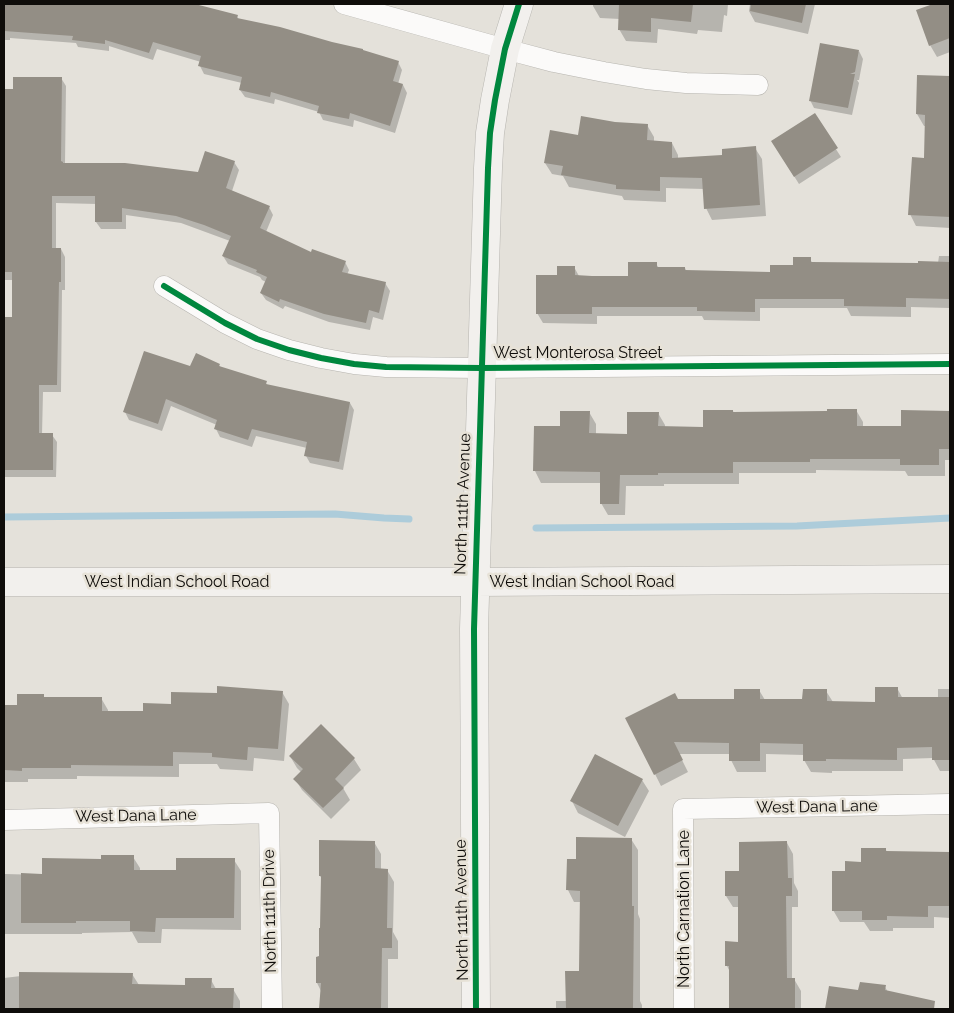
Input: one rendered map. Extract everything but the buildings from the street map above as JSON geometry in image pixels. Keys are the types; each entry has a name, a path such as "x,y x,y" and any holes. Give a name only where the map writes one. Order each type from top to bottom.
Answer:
{"street":[{"path":"344,4 554,62 604,72 686,83 758,85"},
{"name":"North 111th Avenue","path":"476,1009 474,638 488,168 490,133 495,100 505,49 519,4"},
{"name":"West Monterosa Street","path":"164,286 225,323 257,339 289,350 354,364 386,367 481,368 950,364"},
{"name":"West Indian School Road","path":"4,582 950,579"},
{"name":"West Dana Lane","path":"683,810 950,804"},
{"name":"North Carnation Lane","path":"683,810 684,1009"},
{"name":"West Dana Lane","path":"4,820 269,813"},
{"name":"North 111th Drive","path":"269,813 272,1009"}],"waterway":[{"path":"4,517 335,514 409,519"},
{"path":"536,528 797,526 950,518"}],"cycle path":[{"path":"476,1009 474,629 488,168 490,133 495,100 505,49 519,4"},
{"path":"164,286 225,323 257,339 289,350 354,364 386,367 481,368 950,364"}]}
